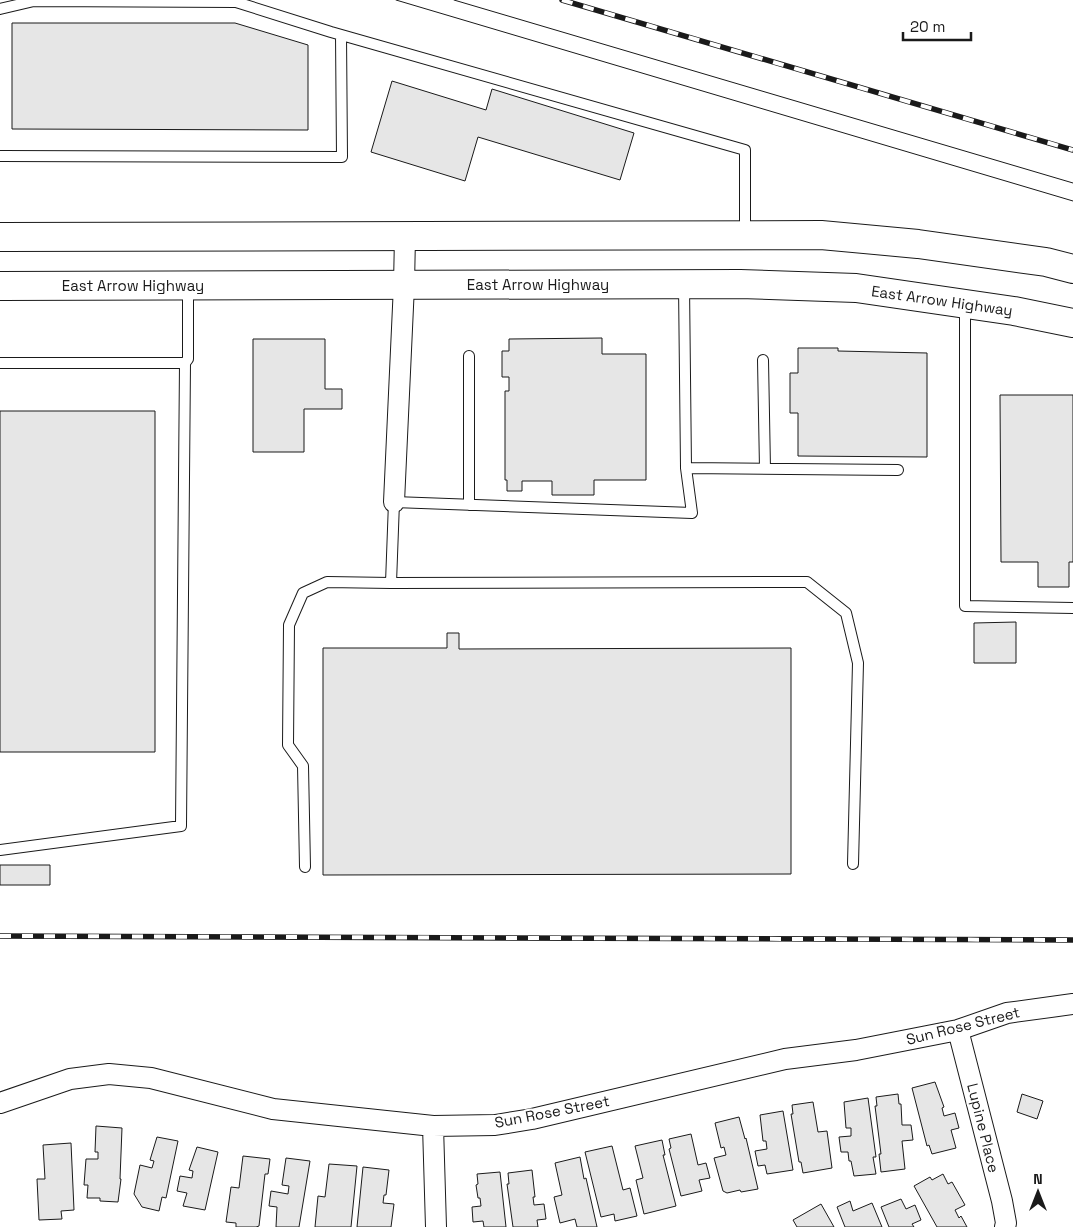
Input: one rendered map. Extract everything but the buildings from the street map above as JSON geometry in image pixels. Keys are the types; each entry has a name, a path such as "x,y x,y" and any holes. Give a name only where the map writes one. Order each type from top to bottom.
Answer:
{"main road":[{"path":"0,237 821,235 918,244 1046,262 1073,270"},
{"name":"East Arrow Highway","path":"0,286 740,284 856,288 1014,311 1073,323"}],"street":[{"path":"394,502 404,286 404,236"},
{"name":"Sun Rose Street","path":"0,1103 70,1079 109,1074 151,1078 273,1109 433,1126 495,1125 532,1119 785,1059 856,1050 958,1030 1007,1013 1073,1004"},
{"name":"Lupine Place","path":"958,1030 1002,1201 1005,1227"},
{"path":"433,1126 436,1227"}],"lane":[{"path":"0,9 34,1 236,2 341,35 745,150 745,235"},
{"path":"0,156 342,157 341,35"},
{"path":"392,583 394,502 692,513 686,468 684,284"},
{"path":"0,850 181,826 185,364 188,359 188,286"},
{"path":"965,304 965,606 1073,608"},
{"path":"469,356 469,505"},
{"path":"763,360 765,469"},
{"path":"0,364 185,364"},
{"path":"686,468 898,470"},
{"path":"305,867 303,766 288,745 289,625 303,593 327,582 807,582 846,613 858,663 853,864"}],"tram line":[{"path":"396,0 1073,201"},
{"path":"454,0 1073,183"}],"railway":[{"path":"562,0 1073,150"},
{"path":"0,936 1073,940"}]}
